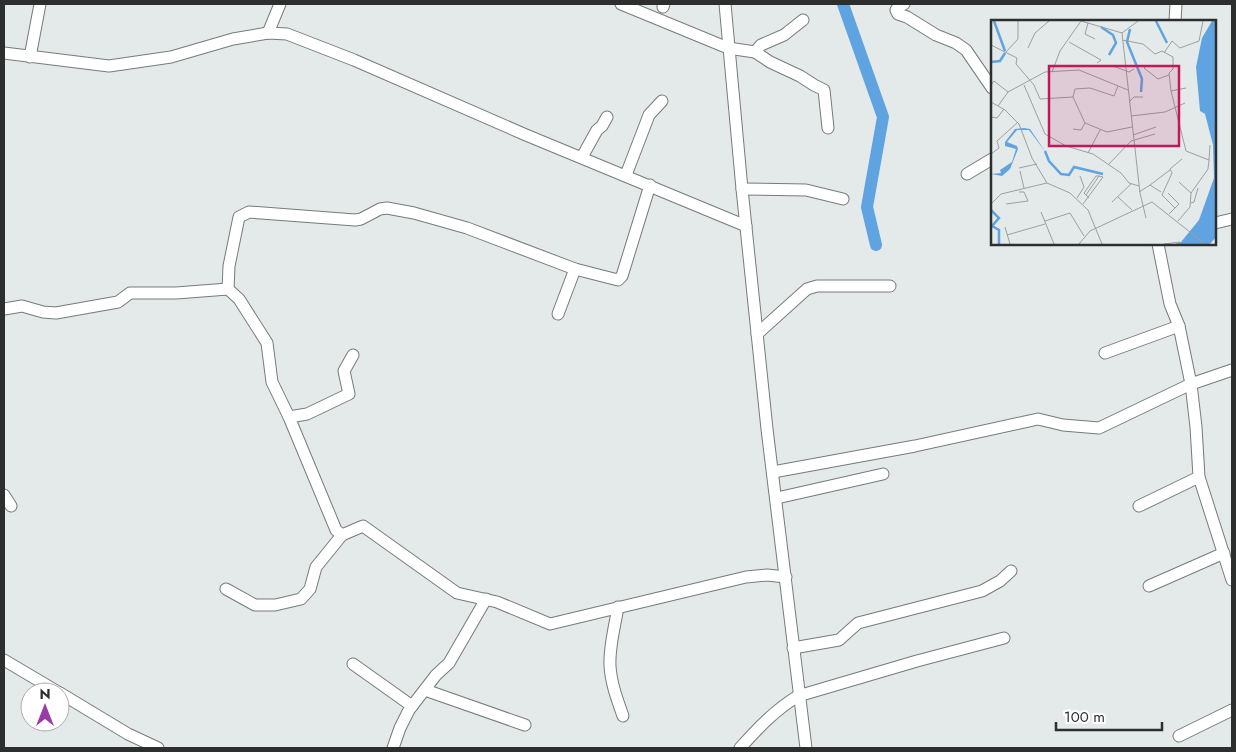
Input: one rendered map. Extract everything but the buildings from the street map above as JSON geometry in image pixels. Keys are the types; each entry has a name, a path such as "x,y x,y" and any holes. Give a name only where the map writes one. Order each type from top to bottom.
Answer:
{"street":[{"path":"30,57 40,4"},
{"path":"268,33 280,4"},
{"path":"621,4 728,48 755,52 770,62 824,90 828,128"},
{"path":"726,4 728,48 757,334 798,696 806,748"},
{"path":"904,4 898,6 896,10 898,14 908,17 936,35 956,43 966,50 991,87"},
{"path":"1176,4 1176,20"},
{"path":"755,52 761,46 784,36 803,20"},
{"path":"4,53 89,64 124,64 171,57 233,40 268,33 288,34 428,91 526,135 746,226"},
{"path":"626,175 649,115 662,101"},
{"path":"582,157 607,117"},
{"path":"966,174 991,160"},
{"path":"342,535 336,530 289,417 272,382 267,343 238,299 228,289 229,266 239,217 249,212 355,220 362,219 380,208 398,210 467,228 575,269 614,281 620,279 650,185"},
{"path":"742,189 806,190 843,199"},
{"path":"1216,223 1232,219"},
{"path":"1158,245 1170,304 1179,326 1192,384 1198,477 1232,580"},
{"path":"558,314 575,269"},
{"path":"757,334 807,289 817,286 890,286"},
{"path":"4,309 22,306 56,313 118,302 130,293 176,293 228,289"},
{"path":"1105,353 1179,326"},
{"path":"289,417 307,414 349,394 344,372 353,355"},
{"path":"773,472 915,446 1038,419 1063,425 1099,428 1192,384 1232,370"},
{"path":"777,498 883,474"},
{"path":"1139,506 1198,477"},
{"path":"4,495 11,506"},
{"path":"226,589 255,605 275,605 301,599 310,589 316,567 342,535 363,526 457,593 497,602 550,624 746,577 767,575 786,577"},
{"path":"1149,586 1224,553"},
{"path":"793,648 839,640 858,623 863,621 982,591 1000,581 1011,571"},
{"path":"393,748 400,728 412,706 436,675 449,663 486,599"},
{"path":"618,607 610,666 614,692 623,716"},
{"path":"740,748 781,706 798,696 1004,638"},
{"path":"4,660 41,682"},
{"path":"353,664 412,706"},
{"path":"425,690 525,724"},
{"path":"70,700 128,734 158,748"},
{"path":"1179,736 1232,710"}],"waterway":[{"path":"843,4 883,117 867,207 876,245"}]}
